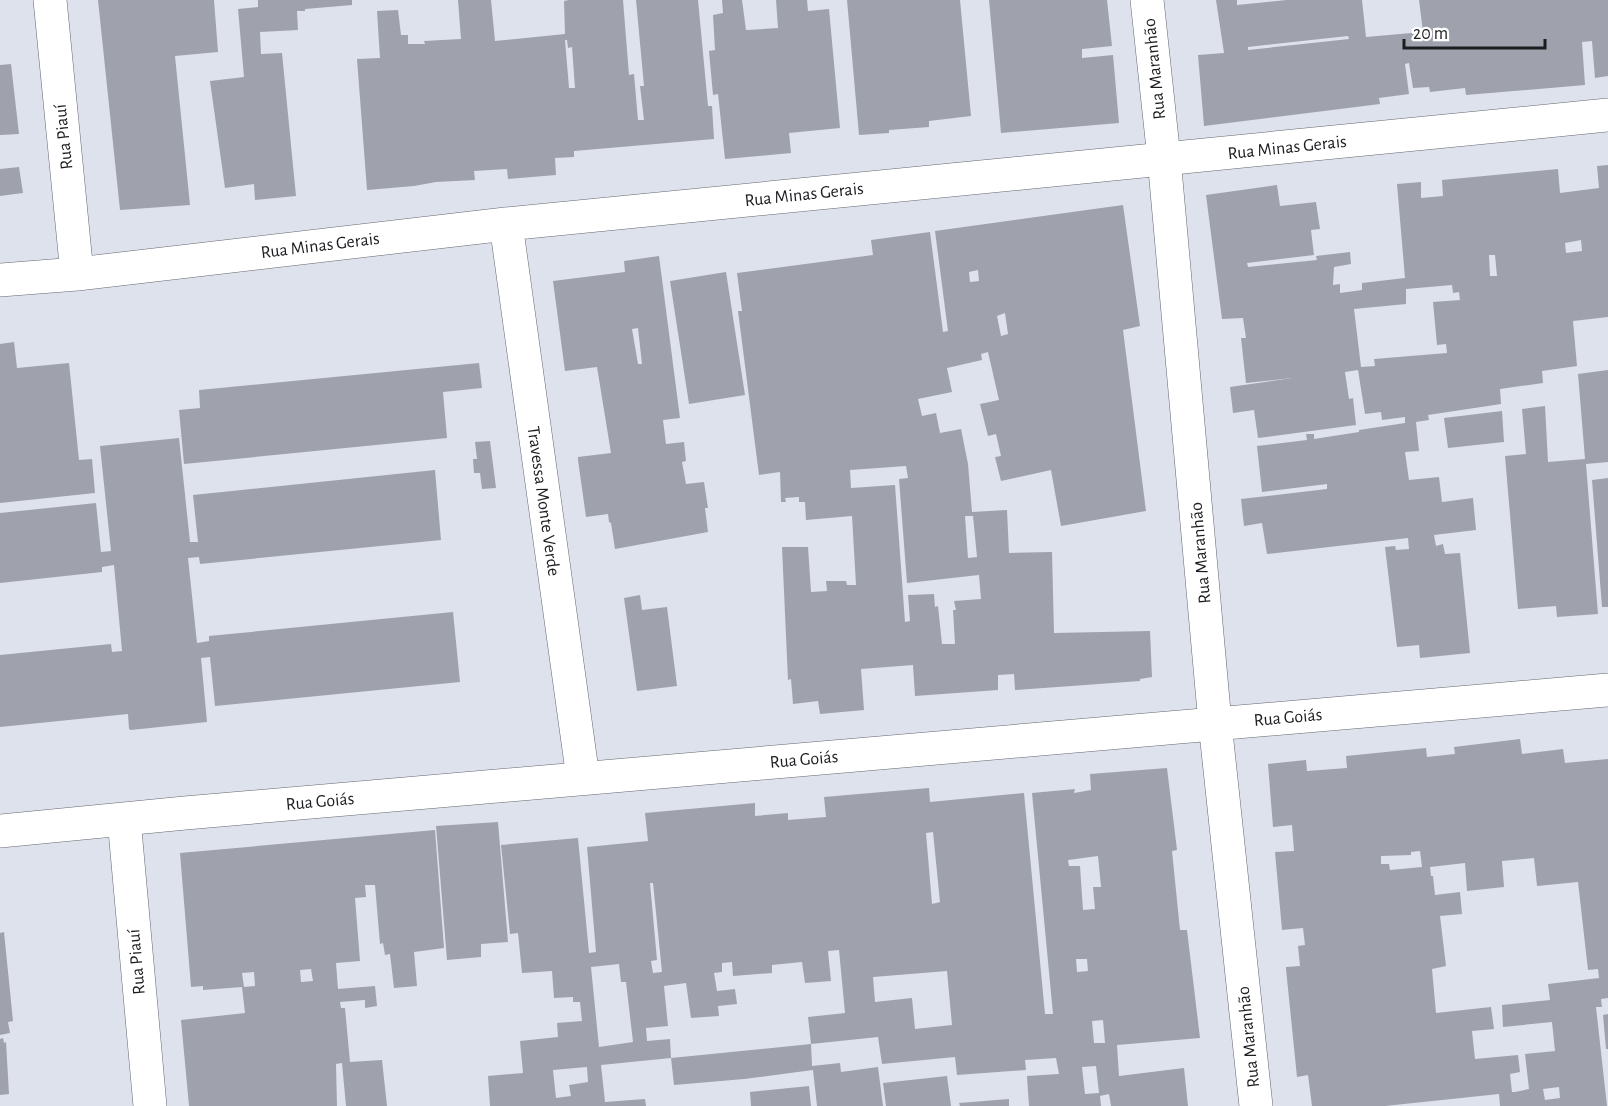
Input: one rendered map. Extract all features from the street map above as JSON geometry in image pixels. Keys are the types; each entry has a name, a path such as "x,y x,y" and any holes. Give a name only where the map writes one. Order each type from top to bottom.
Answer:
{"street":[{"name":"Rua Piauí","path":"50,0 76,274"},
{"name":"Rua Maranhão","path":"1147,0 1164,158 1215,723 1256,1106"},
{"name":"Rua Minas Gerais","path":"0,280 76,274 506,224 1608,115"},
{"name":"Travessa Monte Verde","path":"506,224 583,778"},
{"name":"Rua Goiás","path":"0,831 583,778 1608,690"},
{"name":"Rua Piauí","path":"124,819 150,1106"}],"building":[{"path":"98,0 214,0 218,52 175,56 190,205 120,210"},
{"path":"258,0 352,0 352,5 297,11 298,30 260,32 261,54 282,53 296,196 255,200 254,184 225,188 210,81 244,77 238,9 258,7"},
{"path":"458,0 491,0 495,41 565,34 564,1 623,0 629,75 634,74 638,120 644,120 640,86 644,86 636,0 698,0 708,106 712,106 714,139 574,151 574,157 555,158 556,175 508,179 507,169 474,171 475,180 367,190 357,59 380,58 377,11 398,10 401,35 408,35 408,44 461,39","holes":["565,40 567,40 568,48 572,47 575,88 569,88"]},
{"path":"722,0 742,0 746,30 778,28 776,0 807,0 808,11 829,9 840,128 789,133 791,153 725,159 718,94 713,95 709,51 715,50 713,15 723,13"},
{"path":"847,0 960,0 971,116 929,121 929,127 859,135"},
{"path":"989,0 1107,0 1112,46 1082,49 1082,58 1113,55 1119,123 1001,133"},
{"path":"1216,0 1237,0 1237,5 1286,0 1362,0 1366,37 1423,32 1419,0 1608,0 1608,76 1595,78 1592,41 1582,42 1585,85 1466,95 1465,88 1430,92 1429,87 1413,88 1409,63 1405,64 1409,94 1379,98 1380,104 1204,126 1198,55 1224,53","holes":["1348,36 1349,39 1248,50 1248,47"]},
{"path":"11,64 19,134 0,135 0,65"},
{"path":"1608,165 1608,317 1573,321 1577,366 1542,371 1543,383 1500,389 1501,404 1428,415 1429,420 1416,422 1419,451 1405,452 1409,480 1439,477 1442,502 1473,498 1476,530 1434,535 1436,546 1443,544 1445,554 1460,553 1470,653 1420,658 1419,645 1397,647 1385,547 1395,546 1396,550 1409,549 1408,538 1267,554 1262,523 1244,526 1241,499 1327,489 1327,484 1262,492 1257,446 1307,440 1306,434 1314,434 1314,439 1405,423 1405,417 1382,420 1381,412 1365,414 1358,370 1345,372 1349,399 1353,398 1356,425 1258,438 1254,410 1233,413 1230,387 1292,378 1246,383 1241,338 1246,338 1243,318 1222,319 1206,195 1277,185 1280,206 1316,202 1320,229 1311,230 1314,255 1247,263 1248,267 1317,260 1316,256 1350,252 1351,264 1334,267 1333,285 1340,284 1340,293 1362,290 1362,283 1405,278 1397,184 1421,182 1421,198 1443,196 1442,180 1558,169 1560,193 1599,188 1597,166","holes":["1581,240 1582,251 1566,253 1565,243","1489,255 1495,255 1497,276 1490,276","1452,285 1453,293 1459,292 1460,300 1433,302 1437,345 1446,344 1447,353 1374,359 1375,366 1361,367 1354,309 1406,304 1406,289"]},
{"path":"19,167 23,193 0,196 0,169"},
{"path":"1123,205 1140,326 1123,330 1146,511 1061,526 1051,470 1001,481 995,457 1001,456 996,434 988,436 980,404 999,400 988,352 981,354 982,360 947,368 952,392 918,399 922,416 936,413 940,433 961,429 968,464 972,512 1007,510 1009,553 1052,552 1054,633 1150,631 1152,677 1140,679 1140,681 1015,690 1014,674 998,675 998,690 915,696 913,665 861,669 864,710 820,714 818,701 793,704 791,679 788,680 782,547 808,547 811,592 827,591 826,581 846,581 847,585 856,585 852,516 806,520 805,502 799,502 799,497 785,498 786,502 781,502 780,472 759,475 738,311 742,311 737,273 873,255 871,240 930,232 943,332 948,331 935,231","holes":["978,270 979,281 970,282 969,272","1005,313 1008,334 1001,336 997,316","906,466 908,478 899,479 907,583 979,575 981,599 954,601 955,644 942,644 938,606 935,607 934,594 908,595 910,621 905,622 895,485 851,488 850,470","965,516 973,516 977,557 968,558"]},
{"path":"659,256 680,418 663,420 666,444 684,442 686,461 682,462 686,484 704,482 708,508 705,508 708,532 615,549 608,514 586,517 578,460 578,457 611,453 597,367 565,371 553,281 625,272 624,261","holes":["638,328 642,364 638,364 632,329"]},
{"path":"726,272 745,395 689,404 670,281"},
{"path":"14,342 17,368 69,363 79,460 92,459 95,493 0,503 0,344"},
{"path":"479,363 482,388 443,392 447,438 184,464 179,410 200,408 199,390"},
{"path":"1608,370 1608,462 1586,464 1598,614 1557,617 1556,606 1518,609 1505,456 1526,454 1522,409 1545,406 1548,462 1585,459 1578,374"},
{"path":"1502,411 1504,442 1448,448 1444,418"},
{"path":"179,438 190,542 198,542 193,495 435,470 441,540 200,564 199,557 188,558 197,643 209,641 209,636 453,612 460,682 215,706 210,657 201,658 207,722 131,730 128,714 0,727 0,655 111,644 112,652 122,651 114,565 102,567 102,572 0,583 0,513 96,503 101,552 111,551 100,446"},
{"path":"490,441 496,488 482,489 480,473 474,473 473,459 477,459 475,442"},
{"path":"1608,478 1608,607 1602,607 1592,480"},
{"path":"640,595 642,610 667,607 677,686 637,691 624,598"},
{"path":"1520,739 1522,754 1563,749 1565,763 1608,759 1608,998 1601,999 1602,1007 1596,1007 1607,1106 1500,1106 1499,1094 1385,1106 1312,1106 1308,1075 1297,1077 1286,967 1300,966 1298,946 1305,945 1303,928 1282,930 1275,852 1294,851 1292,825 1273,827 1268,764 1306,760 1307,771 1347,768 1346,756 1426,748 1427,757 1455,754 1454,747","holes":["1420,851 1422,867 1390,870 1389,864 1381,864 1381,856 1411,855 1411,852","1534,858 1537,886 1578,882 1588,970 1598,969 1599,978 1548,984 1550,1000 1502,1005 1503,1027 1552,1022 1555,1051 1525,1054 1529,1089 1515,1092 1512,1092 1510,1074 1520,1072 1518,1055 1475,1059 1472,1031 1494,1029 1491,1007 1436,1013 1432,969 1446,966 1440,916 1462,914 1460,892 1435,895 1430,867 1465,863 1467,891 1504,887 1502,861","1559,1087 1560,1098 1545,1100 1543,1089"]},
{"path":"1167,768 1177,850 1172,851 1180,930 1187,930 1200,1038 1117,1045 1119,1076 1184,1068 1188,1106 1111,1106 1109,1094 1100,1096 1101,1106 1029,1106 1027,1076 1059,1074 1056,1058 1025,1060 1026,1070 957,1075 955,1057 882,1064 878,1037 811,1044 808,1017 845,1013 839,950 828,951 831,981 805,983 802,962 772,965 772,973 733,976 732,962 722,963 722,972 714,973 717,991 735,989 737,1004 718,1006 719,1016 691,1018 686,983 664,986 668,1026 646,1028 647,1041 670,1039 671,1058 601,1065 605,1102 645,1099 646,1106 490,1106 488,1076 523,1073 520,1041 558,1037 557,1023 582,1021 580,1002 573,1002 573,997 554,998 552,971 522,973 518,933 510,934 501,845 578,838 589,953 596,952 587,847 648,841 645,813 755,803 755,816 788,813 788,820 826,817 824,797 929,788 930,802 1024,793 1045,1014 1053,1014 1032,793 1075,789 1074,793 1091,790 1090,774","holes":["933,832 940,902 932,904 926,833","1098,856 1101,887 1093,887 1095,909 1083,910 1080,866 1069,866 1068,860","650,883 653,883 662,972 653,973 651,961 657,960","1076,959 1087,959 1088,971 1077,972","619,964 621,982 626,982 633,1042 599,1047 591,967","947,971 952,1025 915,1029 912,998 875,1002 873,977","1103,1020 1105,1043 1094,1043 1092,1021","1096,1066 1099,1093 1085,1094 1082,1067","587,1067 588,1082 569,1085 571,1096 556,1098 553,1070"]},
{"path":"498,822 508,942 481,944 481,957 447,960 436,826"},
{"path":"435,830 444,948 414,952 417,986 394,988 390,954 385,955 383,943 380,944 375,885 365,885 366,897 355,898 360,961 336,963 338,989 375,986 377,1006 365,1008 365,1000 340,1002 341,1008 345,1008 350,1062 382,1060 387,1106 346,1106 342,1063 336,1064 337,1106 189,1106 181,1020 245,1013 242,987 203,990 203,986 191,987 180,853","holes":["311,969 313,981 301,982 300,970","254,972 255,986 244,987 242,973"]},
{"path":"4,932 13,1021 8,1022 10,1033 0,1035 0,933"},
{"path":"1608,1014 1608,1049 1606,1049 1603,1015"},
{"path":"3,1038 4,1043 6,1042 9,1094 0,1095 0,1039"},
{"path":"811,1044 812,1066 840,1063 841,1072 878,1067 883,1106 817,1106 813,1070 674,1085 671,1058"},
{"path":"947,1076 951,1106 886,1106 883,1083"},
{"path":"809,1086 811,1106 751,1106 750,1092"},
{"path":"1009,1099 1009,1106 960,1106 959,1103"}]}
